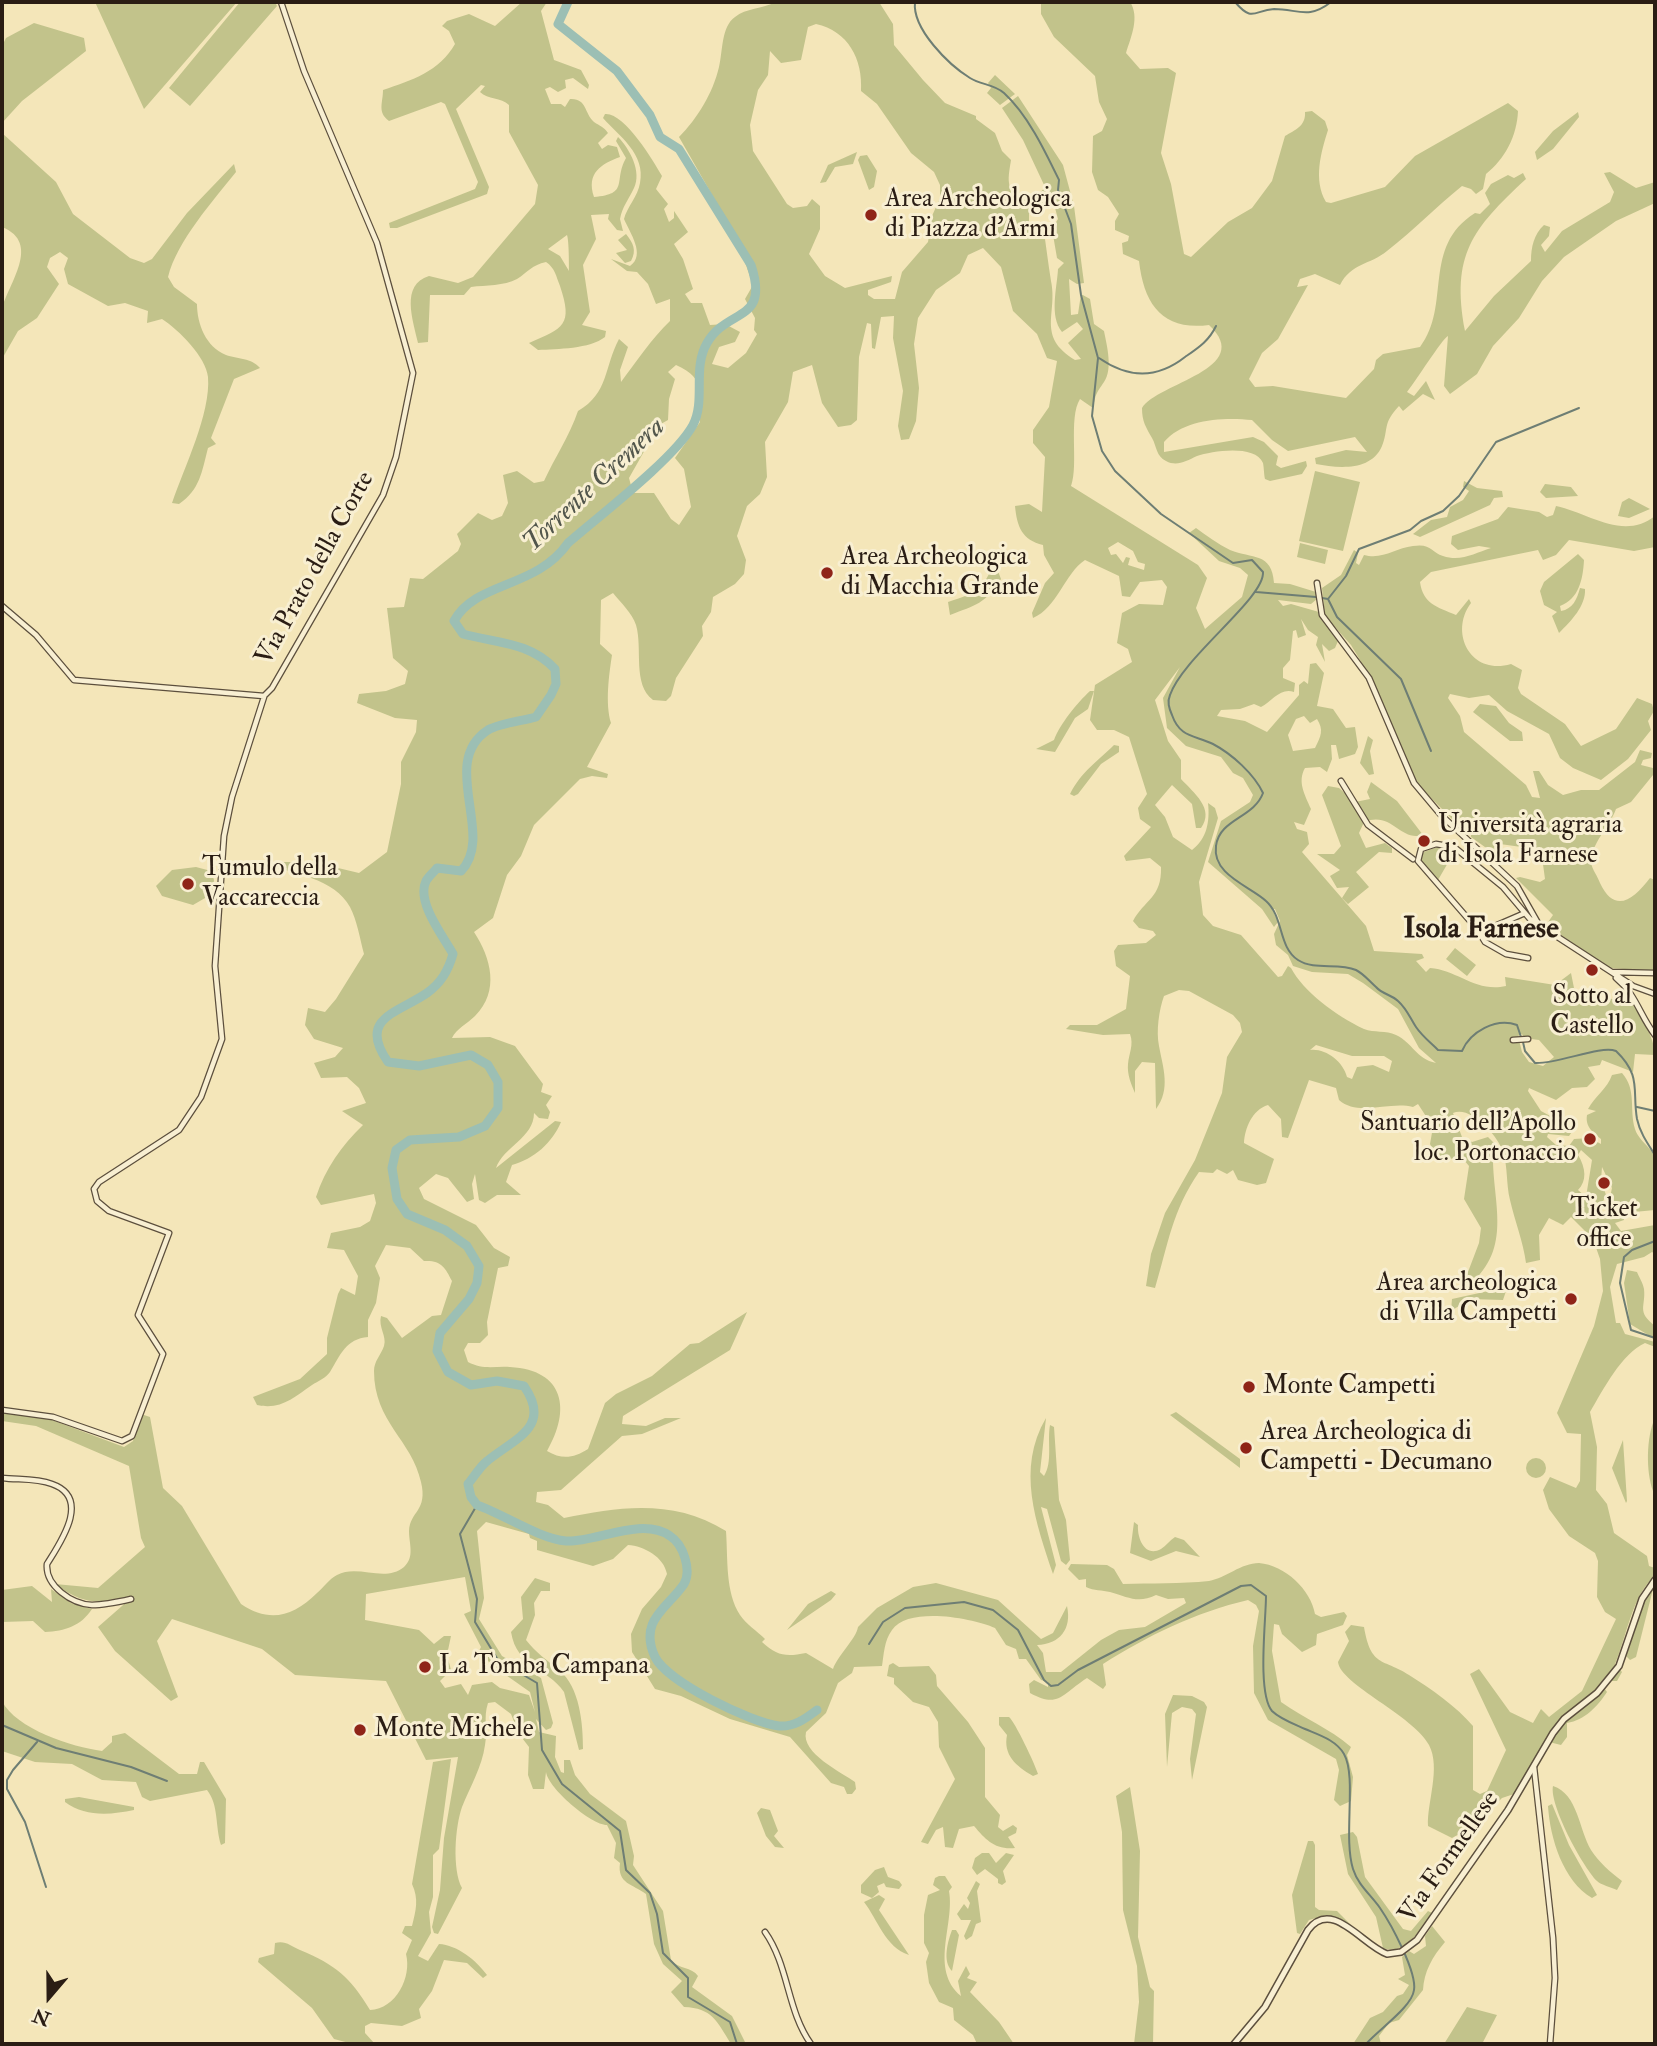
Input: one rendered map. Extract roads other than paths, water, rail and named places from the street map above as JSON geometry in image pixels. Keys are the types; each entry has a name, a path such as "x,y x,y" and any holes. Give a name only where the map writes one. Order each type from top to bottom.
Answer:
{"street":[{"name":"Via Prato della Corte","path":"2,606 36,635 64,673 74,680 264,696 272,688 383,495 396,457 413,373 377,243 314,95 281,2"},
{"path":"1317,583 1324,619 1369,678 1405,767 1417,787 1440,814 1517,886 1538,924"},
{"path":"2,1410 53,1417 108,1437 126,1440 132,1436 152,1387 163,1354 138,1315 169,1233 109,1211 97,1201 94,1189 99,1182 178,1130 201,1097 222,1040 215,966 225,836 232,797 264,696"},
{"path":"1341,781 1368,825 1413,859"},
{"path":"1528,958 1506,954 1485,942 1418,861 1417,854 1423,848 1447,844 1461,851 1503,887 1525,914 1538,924 1633,986 1655,994"},
{"path":"1495,926 1525,914"},
{"path":"1613,973 1655,972"},
{"path":"1613,973 1633,996 1645,1023 1655,1035"},
{"path":"1516,1040 1527,1039"},
{"path":"2,1478 48,1483 67,1497 71,1507 71,1520 47,1564 47,1573 56,1588 89,1605 131,1599"},
{"name":"Via Formellese","path":"1234,2044 1265,2007 1308,1930 1316,1922 1326,1918 1336,1920 1378,1950 1391,1954 1410,1946 1426,1929 1508,1810 1564,1719 1597,1693 1619,1665 1642,1599 1655,1580"},
{"path":"1534,1767 1553,1938 1555,1978 1550,2044"},
{"path":"765,1932 782,1963 797,2017 811,2044"}],"waterway":[{"name":"Torrente Cremera","path":"568,2 558,24 617,71 650,115 660,137 679,149 751,265 755,297 751,306 725,324 707,343 700,363 697,415 693,425 670,454 568,543 555,558 540,569 477,598 464,608 454,621 463,634 535,653 555,669 556,684 536,717 488,730 474,744 468,761 467,779 473,839 470,856 461,871 437,868 427,879 424,889 432,919 453,954 436,985 385,1018 377,1035 388,1062 419,1066 471,1055 488,1065 498,1082 498,1108 485,1126 459,1137 410,1140 396,1150 392,1168 397,1199 407,1214 445,1230 467,1246 479,1266 477,1283 469,1299 440,1333 437,1351 448,1372 471,1385 497,1381 524,1386 532,1400 534,1412 526,1431 486,1462 468,1484 471,1497 477,1505 545,1536 566,1541 632,1529 659,1531 670,1536 682,1551 687,1572 684,1584 652,1624 651,1644 655,1657 663,1667 711,1700 766,1723 779,1726 794,1724 817,1710"},
{"path":"915,2 919,23 943,55 970,78 1000,90 1013,102 1035,134 1059,180 1058,190 1071,224 1081,295 1098,358 1092,416 1102,451 1115,471 1161,514 1233,563 1252,560 1263,572 1251,597 1190,663 1169,700 1171,712 1179,728 1228,753 1242,765 1263,793 1252,808 1223,830 1216,846 1220,865 1272,908 1287,948 1298,960 1312,965 1349,968 1359,972 1378,989 1396,999 1418,1030 1438,1050 1462,1051 1477,1032 1501,1023 1517,1025 1521,1037"},
{"path":"1235,2 1250,14 1274,9 1316,11 1331,2"},
{"path":"1099,358 1121,370 1153,373 1174,364 1194,350 1207,340 1216,326"},
{"path":"1328,599 1346,576 1359,549 1410,530 1421,521 1443,511 1459,496 1496,442 1579,408"},
{"path":"1256,592 1316,597"},
{"path":"1322,598 1328,599 1337,617 1401,679 1431,751"},
{"path":"1523,1042 1525,1051 1535,1063 1556,1061 1600,1050 1616,1051 1630,1068 1638,1124 1655,1155"},
{"path":"1637,1107 1655,1111"},
{"path":"1655,1241 1632,1250 1624,1257 1620,1283 1631,1330 1655,1338"},
{"path":"477,1505 460,1534 477,1599 475,1622 498,1660 537,1683 542,1750 562,1784 620,1831 626,1870 650,1893 657,1914 663,1953 688,1978 688,1997 730,2022 737,2044"},
{"name":"Torrente Cremera","path":"869,1644 883,1622 905,1608 964,1602 993,1610 1018,1630 1044,1680 1051,1686 1058,1685 1078,1670 1241,1586 1251,1585 1266,1596 1263,1656 1267,1702 1279,1716 1327,1738 1344,1754 1348,1764 1349,1841 1353,1869 1390,1925 1412,1972 1412,1997 1366,2044"},
{"path":"2,1725 56,1748 131,1767 167,1781"},
{"path":"37,1742 13,1770 7,1780 7,1789 25,1822 46,1887"}],"place":[{"name":"Area Archeologica di Piazza d'Armi","path":"871,215"},
{"name":"Area Archeologica di Macchia Grande","path":"827,573"},
{"name":"Università agraria di Isola Farnese","path":"1424,841"},
{"name":"Tumulo della Vaccareccia","path":"188,884"},
{"name":"Sotto al Castello","path":"1592,970"},
{"name":"Santuario dell'Apollo loc. Portonaccio","path":"1590,1139"},
{"name":"Ticket office","path":"1604,1183"},
{"name":"Area archeologica di Villa Campetti","path":"1571,1299"},
{"name":"Monte Campetti","path":"1249,1387"},
{"name":"Area Archeologica di Campetti - Decumano","path":"1246,1448"},
{"name":"La Tomba Campana","path":"425,1667"},
{"name":"Monte Michele","path":"360,1730"}],"district":[{"name":"Isola Farnese","path":"1481,931"}]}
